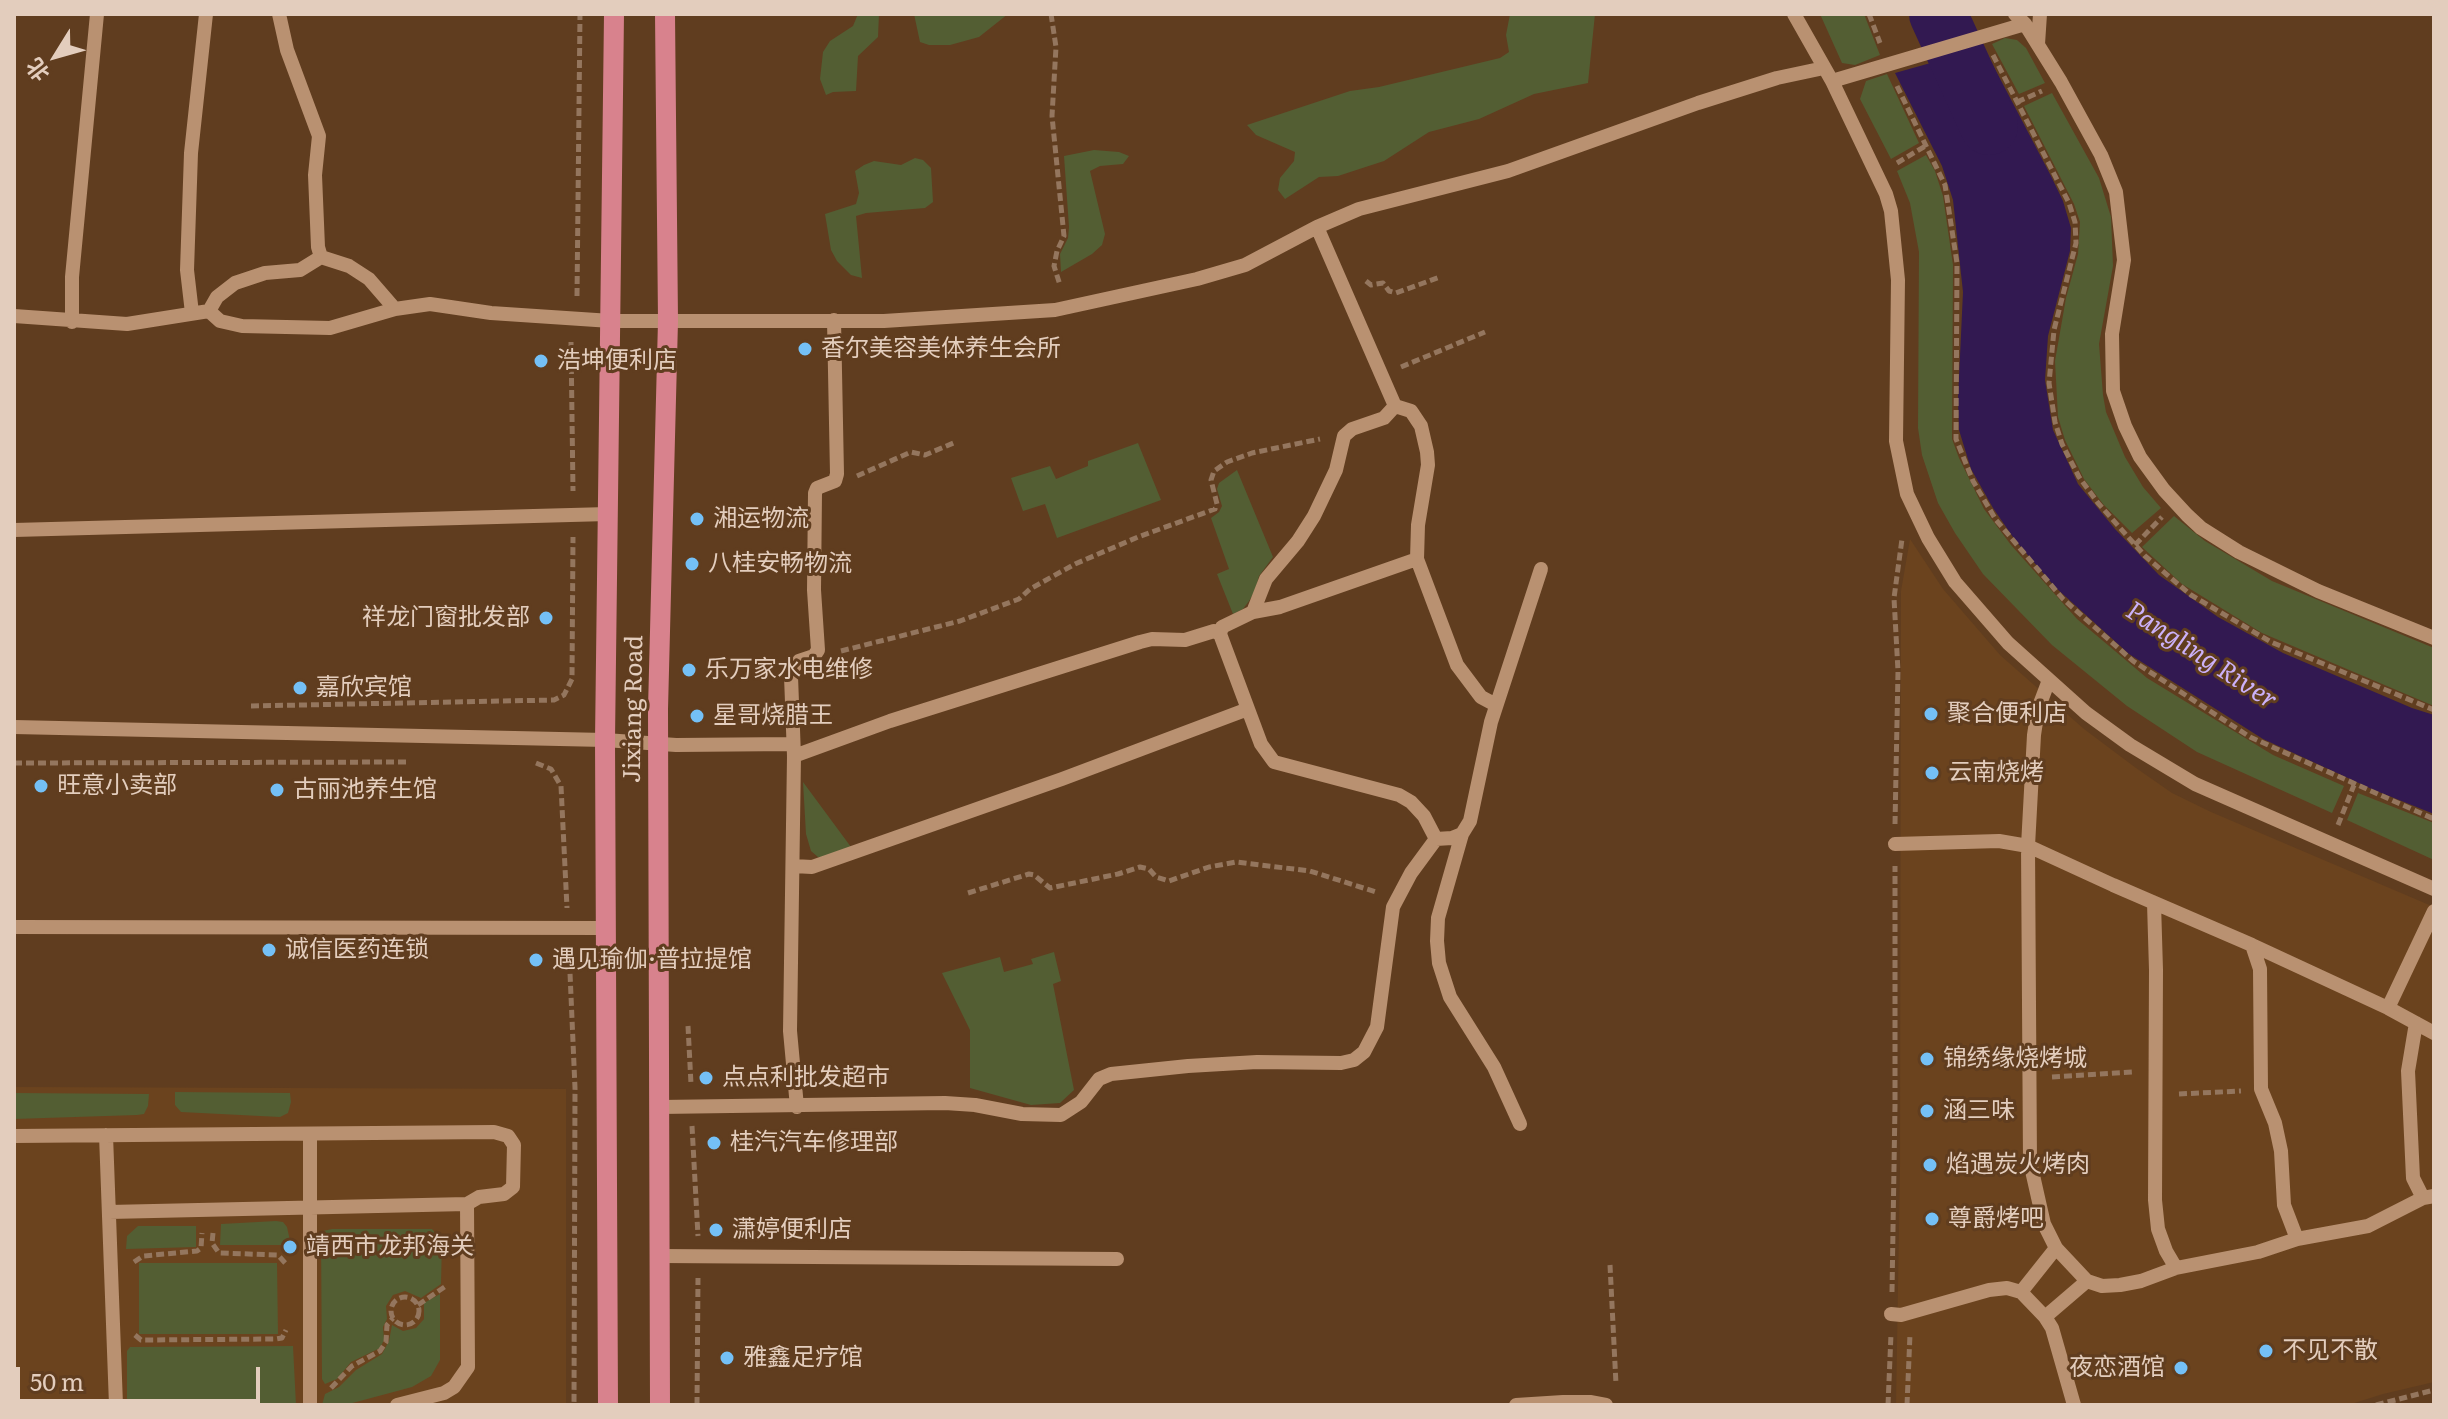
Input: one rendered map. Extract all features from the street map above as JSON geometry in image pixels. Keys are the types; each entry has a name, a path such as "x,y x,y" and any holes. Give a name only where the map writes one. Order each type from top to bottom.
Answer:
{"main road":[{"name":"Jixiang Road","path":"608,1405 605,740 614,14"},
{"name":"Jixiang Road","path":"660,1405 659,743 668,321 665,14"}],"street":[{"path":"72,322 72,277 97,14"},
{"path":"192,313 187,270 191,153 206,14"},
{"path":"279,14 287,50 319,136 315,175 321,257"},
{"path":"1794,14 1828,75 1886,194 1891,211 1898,280 1894,429 1907,494 1939,557 1970,602 2008,643 2086,713 2171,772 2434,889"},
{"path":"2038,44 2040,14"},
{"path":"14,316 127,324 209,311 220,321 242,326 330,328 395,309 430,304 491,313 611,321 884,321 1055,310 1197,279 1245,265 1359,209 1508,171 1777,78 1859,74 2006,30 2020,19 2038,44 2101,155 2116,192 2124,260 2112,334 2113,391 2121,418 2140,457 2187,515 2229,546 2318,591 2434,638"},
{"path":"1317,227 1395,406"},
{"path":"209,311 217,297 235,283 265,273 300,270 321,257 349,266 369,279 395,309"},
{"path":"797,1107 790,1031 793,866 791,676 799,661 814,656 818,650 814,590 815,493 817,488 835,481 834,320"},
{"path":"1253,612 1266,579 1305,530 1331,482 1344,436 1352,429 1384,418 1395,406"},
{"path":"1395,406 1411,411 1416,417 1427,452 1416,540 1417,559 1457,665 1481,697 1496,705"},
{"path":"14,530 608,514"},
{"path":"1417,559 1280,607 1253,612 1222,627 1220,634 1261,744 1274,762 1399,795 1424,816 1436,839"},
{"path":"1520,1124 1488,1056 1450,997 1439,963 1437,941 1438,918 1448,877 1462,834 1475,808 1496,705 1541,569"},
{"path":"14,727 605,740 793,750 1140,642 1152,639 1174,642 1214,631 1220,634"},
{"path":"2049,680 2038,709 2034,735 2028,846 2030,1162 2040,1211 2056,1248 2087,1281 2102,1286 2141,1281 2176,1268 2258,1252 2297,1239 2368,1226 2428,1197 2413,1178 2408,1071 2416,1023"},
{"path":"793,866 812,867 1062,779 1248,709"},
{"path":"1436,839 1462,834"},
{"path":"660,1107 933,1103 975,1105 1022,1114 1061,1115 1081,1102 1099,1079 1111,1074 1257,1062 1341,1063 1354,1060 1364,1052 1377,1027 1393,907 1399,893 1436,839"},
{"path":"1895,844 1999,841 2028,846 2252,945 2388,1008 2434,1033"},
{"path":"2154,903 2155,1200 2158,1229 2176,1268"},
{"path":"2388,1008 2434,911"},
{"path":"14,927 606,928"},
{"path":"2252,945 2260,969 2261,1089 2275,1123 2281,1151 2284,1205 2297,1239"},
{"path":"14,1136 494,1132 508,1136 514,1145 513,1187 504,1194 479,1197 467,1204 109,1212"},
{"path":"309,1402 310,1134"},
{"path":"106,1135 116,1405"},
{"path":"397,1405 444,1393 454,1387 468,1367 467,1204"},
{"path":"2021,1292 2056,1248"},
{"path":"660,1256 1117,1259"},
{"path":"2045,1317 2087,1281"},
{"path":"1891,1314 1911,1312 1989,1290 2007,1288 2021,1292 2045,1317 2057,1343 2074,1405"},
{"path":"1516,1405 1590,1402 1606,1405"}],"path":[{"path":"237,706 554,700 564,695 572,679 570,346 578,266 580,14"},
{"path":"1051,14 1056,47 1052,116 1064,236 1054,259 1060,286 1055,310"},
{"path":"1869,14 1882,48"},
{"path":"1892,75 1945,185 1956,249 1956,439 1973,481 1996,520 2063,599 2133,661 2250,737 2434,819"},
{"path":"2017,102 2050,88"},
{"path":"1895,164 1927,145"},
{"path":"1337,270 1358,265 1369,284 1383,283 1392,293 1440,277"},
{"path":"1383,376 1485,332"},
{"path":"814,656 927,630 998,608 1019,599 1030,589 1075,564 1215,509 1217,504 1211,480 1214,471 1227,462 1252,453 1344,436"},
{"path":"835,481 864,473 911,452 925,455 956,442"},
{"path":"1888,1405 1895,1105 1898,671 1894,598 1907,494"},
{"path":"2135,545 2168,512"},
{"path":"14,763 423,762"},
{"path":"533,762 551,769 561,786 575,1088 574,1405"},
{"path":"2342,816 2354,785"},
{"path":"968,893 1029,874 1050,888 1140,867 1169,881 1209,867 1236,862 1310,871 1384,894 1399,893"},
{"path":"688,1015 699,1256 697,1405"},
{"path":"2030,1078 2154,1070"},
{"path":"2157,1095 2261,1089"},
{"path":"134,1273 134,1262 138,1258 201,1248 208,1211"},
{"path":"208,1211 212,1243 219,1253 278,1255 286,1264 286,1274"},
{"path":"1610,1265 1616,1389"},
{"path":"408,1297 416,1301 419,1310 413,1322 400,1324 393,1318 391,1309 394,1301 408,1297"},
{"path":"1907,1405 1911,1312"},
{"path":"309,1402 337,1383 352,1366 380,1351 386,1342 387,1325 393,1318"},
{"path":"133,1331 141,1340 276,1339 285,1334 286,1325"},
{"path":"2376,1405 2434,1390"}],"shaded area":[{"path":"1910,539 1943,589 2000,655 2084,729 2136,768 2172,793 2211,812 2434,907 2434,1382 2348,1405 1896,1405 1900,1167 1901,591"},
{"name":"靖西市龙邦海关","path":"14,1087 566,1089 566,1405 14,1405"}],"green space":[{"path":"858,14 879,14 878,37 858,56 856,91 826,95 820,79 823,52 830,41 853,26"},
{"path":"914,14 1008,14 979,37 950,45 929,45 920,42"},
{"path":"1510,14 1595,14 1588,83 1534,94 1479,119 1429,132 1384,161 1338,176 1319,177 1285,199 1278,190 1280,178 1294,161 1295,152 1256,135 1247,125 1350,91 1500,58 1509,52 1506,35"},
{"path":"1820,14 1864,14 1880,55 1855,65 1842,63"},
{"path":"2005,38 2017,40 2026,48 2045,83 2019,94 1992,44"},
{"path":"1887,74 1919,143 1891,159 1860,99 1866,81"},
{"path":"2052,93 2099,178 2111,217 2113,266 2099,344 2103,395 2106,412 2125,457 2143,487 2161,508 2132,533 2103,504 2084,479 2065,440 2058,417 2055,361 2066,298 2078,254 2080,222 2074,204 2024,106"},
{"path":"1094,150 1129,156 1123,164 1100,166 1090,171 1105,234 1102,245 1061,272 1060,254 1068,238 1069,227 1064,156"},
{"path":"1926,155 1943,196 1953,265 1952,439 1984,509 2011,545 2077,619 2147,678 2273,755 2344,786 2332,813 2197,752 2127,706 2052,645 1983,574 1955,533 1938,503 1922,455 1918,428 1919,252 1910,203 1897,171"},
{"path":"915,158 923,160 931,168 933,202 925,208 856,216 862,278 851,275 831,250 825,214 856,204 859,193 855,171 864,165 874,161 901,165"},
{"path":"1138,443 1161,500 1057,538 1045,504 1023,511 1011,478 1050,466 1056,479 1088,466 1088,461"},
{"path":"1237,470 1273,557 1259,576 1249,601 1243,609 1233,614 1217,574 1229,569 1211,518 1222,506 1217,489 1219,483"},
{"path":"2174,516 2205,541 2272,581 2434,648 2434,706 2262,633 2182,584 2142,547"},
{"path":"803,782 851,847 825,858 811,851 806,834"},
{"path":"2358,793 2434,823 2434,860 2347,820"},
{"path":"1054,952 1061,981 1053,984 1074,1090 1060,1103 1031,1105 970,1088 970,1030 942,973 1000,957 1004,972 1033,964 1031,959"},
{"path":"175,1092 290,1093 291,1102 288,1113 280,1117 181,1112 175,1105"},
{"path":"14,1093 149,1094 144,1114 14,1119"},
{"path":"283,1222 287,1227 291,1245 220,1245 221,1224"},
{"path":"138,1226 196,1226 196,1247 126,1249 127,1236"},
{"path":"432,1229 442,1242 441,1284 421,1298 405,1291 393,1295 386,1306 384,1340 380,1348 351,1362 337,1379 325,1384 322,1379 321,1236 323,1231"},
{"path":"139,1263 277,1263 278,1334 139,1334"},
{"path":"440,1294 440,1360 431,1376 412,1387 345,1405 322,1405 325,1394 382,1354 392,1325 403,1331 416,1328 424,1319 424,1303"},
{"path":"293,1346 296,1405 127,1405 127,1351 130,1347"}],"water":[{"path":"1984,48 2051,176 2071,228 2070,251 2048,336 2045,380 2053,430 2078,484 2159,575 2218,617 2283,653 2434,715 2434,814 2263,739 2129,654 2055,587 2015,540 1993,508 1971,469 1959,430 1963,292 1953,200 1942,166 1895,73"}],"waterway":[{"name":"Pangling River","path":"1938,14 1989,126"}],"place":[{"name":"香尔美容美体养生会所","path":"805,349"},
{"name":"浩坤便利店","path":"541,361"},
{"name":"湘运物流","path":"697,519"},
{"name":"八桂安畅物流","path":"692,564"},
{"name":"祥龙门窗批发部","path":"546,618"},
{"name":"乐万家水电维修","path":"689,670"},
{"name":"嘉欣宾馆","path":"300,688"},
{"name":"聚合便利店","path":"1931,714"},
{"name":"星哥烧腊王","path":"697,716"},
{"name":"云南烧烤","path":"1932,773"},
{"name":"旺意小卖部","path":"41,786"},
{"name":"古丽池养生馆","path":"277,790"},
{"name":"诚信医药连锁","path":"269,950"},
{"name":"遇见瑜伽·普拉提馆","path":"536,960"},
{"name":"锦绣缘烧烤城","path":"1927,1059"},
{"name":"点点利批发超市","path":"706,1078"},
{"name":"涵三味","path":"1927,1111"},
{"name":"桂汽汽车修理部","path":"714,1143"},
{"name":"焰遇炭火烤肉","path":"1930,1165"},
{"name":"尊爵烤吧","path":"1932,1219"},
{"name":"潇婷便利店","path":"716,1230"},
{"name":"靖西市龙邦海关","path":"290,1247"},
{"name":"不见不散","path":"2266,1351"},
{"name":"雅鑫足疗馆","path":"727,1358"},
{"name":"夜恋酒馆","path":"2181,1368"}]}
